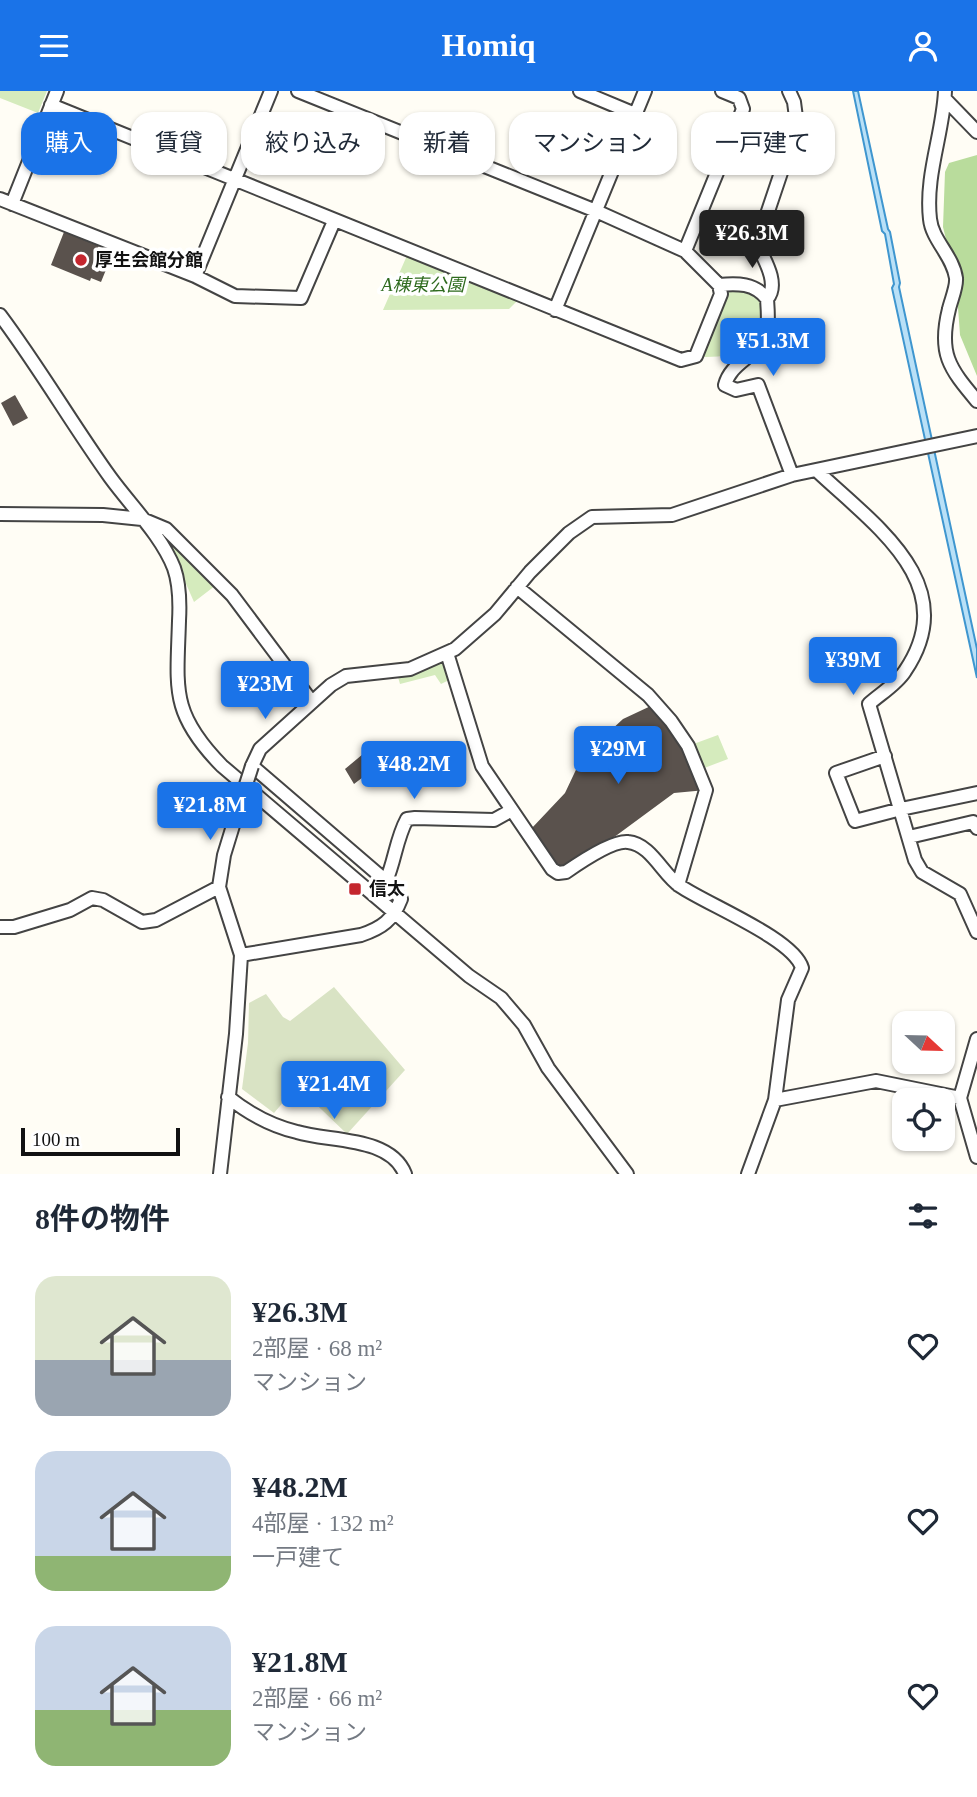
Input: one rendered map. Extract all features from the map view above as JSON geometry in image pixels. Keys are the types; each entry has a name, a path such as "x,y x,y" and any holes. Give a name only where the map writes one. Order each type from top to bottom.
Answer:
{"street":[{"path":"57,91 6,201 195,277 235,296 301,298 334,221"},
{"path":"195,277 271,91"},
{"path":"51,105 681,360 696,355 720,294 719,285 685,251 596,211 298,91"},
{"path":"580,91 630,112"},
{"path":"636,112 645,91"},
{"path":"685,251 743,109 739,98 722,91"},
{"path":"789,91 794,102 797,125 757,244 771,276 771,294 767,299 769,324 761,344 727,375 725,385 736,390 758,385 792,475"},
{"path":"945,95 977,132"},
{"path":"945,95 930,177 930,223 951,262 956,280 945,326 946,357 977,401"},
{"path":"555,310 610,175"},
{"path":"719,285 740,282 767,299"},
{"path":"0,315 109,475 163,547 174,569 179,589 177,687 181,709 204,747 222,766 470,977 501,998 524,1025 548,1068 627,1174"},
{"path":"220,1174 236,1034 241,955 219,887 224,855 252,766 260,749 331,685 346,676 410,669 447,653 467,640 495,614 569,533 592,517 672,515 792,475 977,436"},
{"path":"816,470 889,537 917,578 924,604 924,629 919,647 904,674 869,703 915,860 922,872 960,894 977,932"},
{"path":"0,514 103,515 142,519 166,530 232,595 312,702"},
{"path":"517,587 648,695 688,746 706,790 678,885"},
{"path":"447,653 482,766 552,869 558,873 566,871 614,845 627,841 641,846 678,885 782,944 800,960 802,968 788,1000 775,1100 748,1174"},
{"path":"885,756 836,773 855,821 977,793"},
{"path":"241,955 361,935 387,923 396,913 401,899 386,881 252,766"},
{"path":"386,881 398,838 407,820 495,820 512,810"},
{"path":"909,837 973,822 977,828"},
{"path":"0,927 14,926 70,910 92,898 103,900 142,922 156,920 219,887"},
{"path":"977,1039 960,1098 977,1157"},
{"path":"775,1100 876,1081 960,1098"},
{"path":"228,1097 270,1123 298,1133 332,1138 387,1152 402,1167 405,1174"}],"green space":[{"path":"0,91 47,91 38,112 0,98"},
{"path":"977,155 977,376 960,335 956,280 943,227 945,172 949,163"},
{"name":"A棟東公園","path":"409,251 522,296 509,309 383,310"},
{"path":"730,288 757,292 766,310 756,332 744,347 727,355 702,357"},
{"path":"166,538 175,538 220,582 194,602"},
{"path":"447,653 455,677 441,684 435,675 400,684 396,670"},
{"path":"718,735 728,759 699,770 688,746"},
{"path":"334,987 405,1070 347,1134 297,1086 274,1113 242,1089 248,1043 249,1003 266,994 283,1017 290,1021"}],"water":[{"path":"853,91 858,91 890,232 899,287 977,649 977,678 892,288 894,284 885,234 882,231"}],"building":[{"name":"厚生会館分館","path":"64,232 99,246 97,249 112,255 101,282 91,278 90,281 51,265"},
{"path":"15,395 28,418 13,426 1,403"},
{"path":"655,704 671,721 706,790 674,793 617,835 562,869 555,865 531,829 565,793 582,757 623,719"},
{"path":"363,754 371,771 354,784 345,769"}],"place":[{"name":"厚生会館分館","path":"81,260"},
{"name":"信太","path":"355,889"}]}
